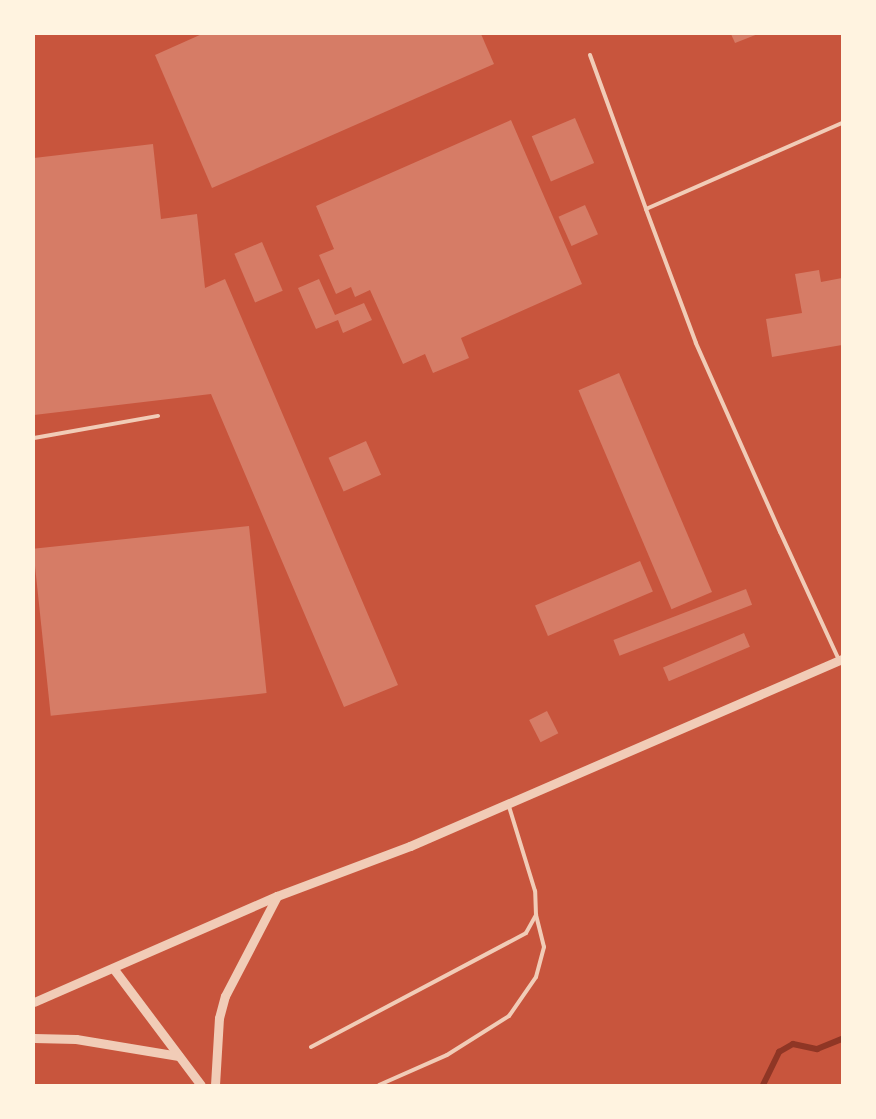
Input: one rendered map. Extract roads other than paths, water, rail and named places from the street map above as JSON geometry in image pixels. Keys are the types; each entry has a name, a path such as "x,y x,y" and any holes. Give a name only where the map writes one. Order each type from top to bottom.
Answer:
{"street":[{"path":"34,1002 277,896 410,846 841,659"},
{"path":"214,1085 219,1018 225,996 277,896"},
{"path":"113,968 201,1085"},
{"path":"34,1038 76,1039 179,1056"}],"lane":[{"path":"590,54 696,343 780,532 841,659"},
{"path":"646,209 842,123"},
{"path":"34,438 158,416"},
{"path":"379,1085 448,1055 509,1016 536,977 544,946 536,915 535,891 508,803"},
{"path":"311,1048 526,934 536,915"}],"waterway":[{"path":"763,1085 779,1052 793,1044 817,1049 842,1039"}]}
